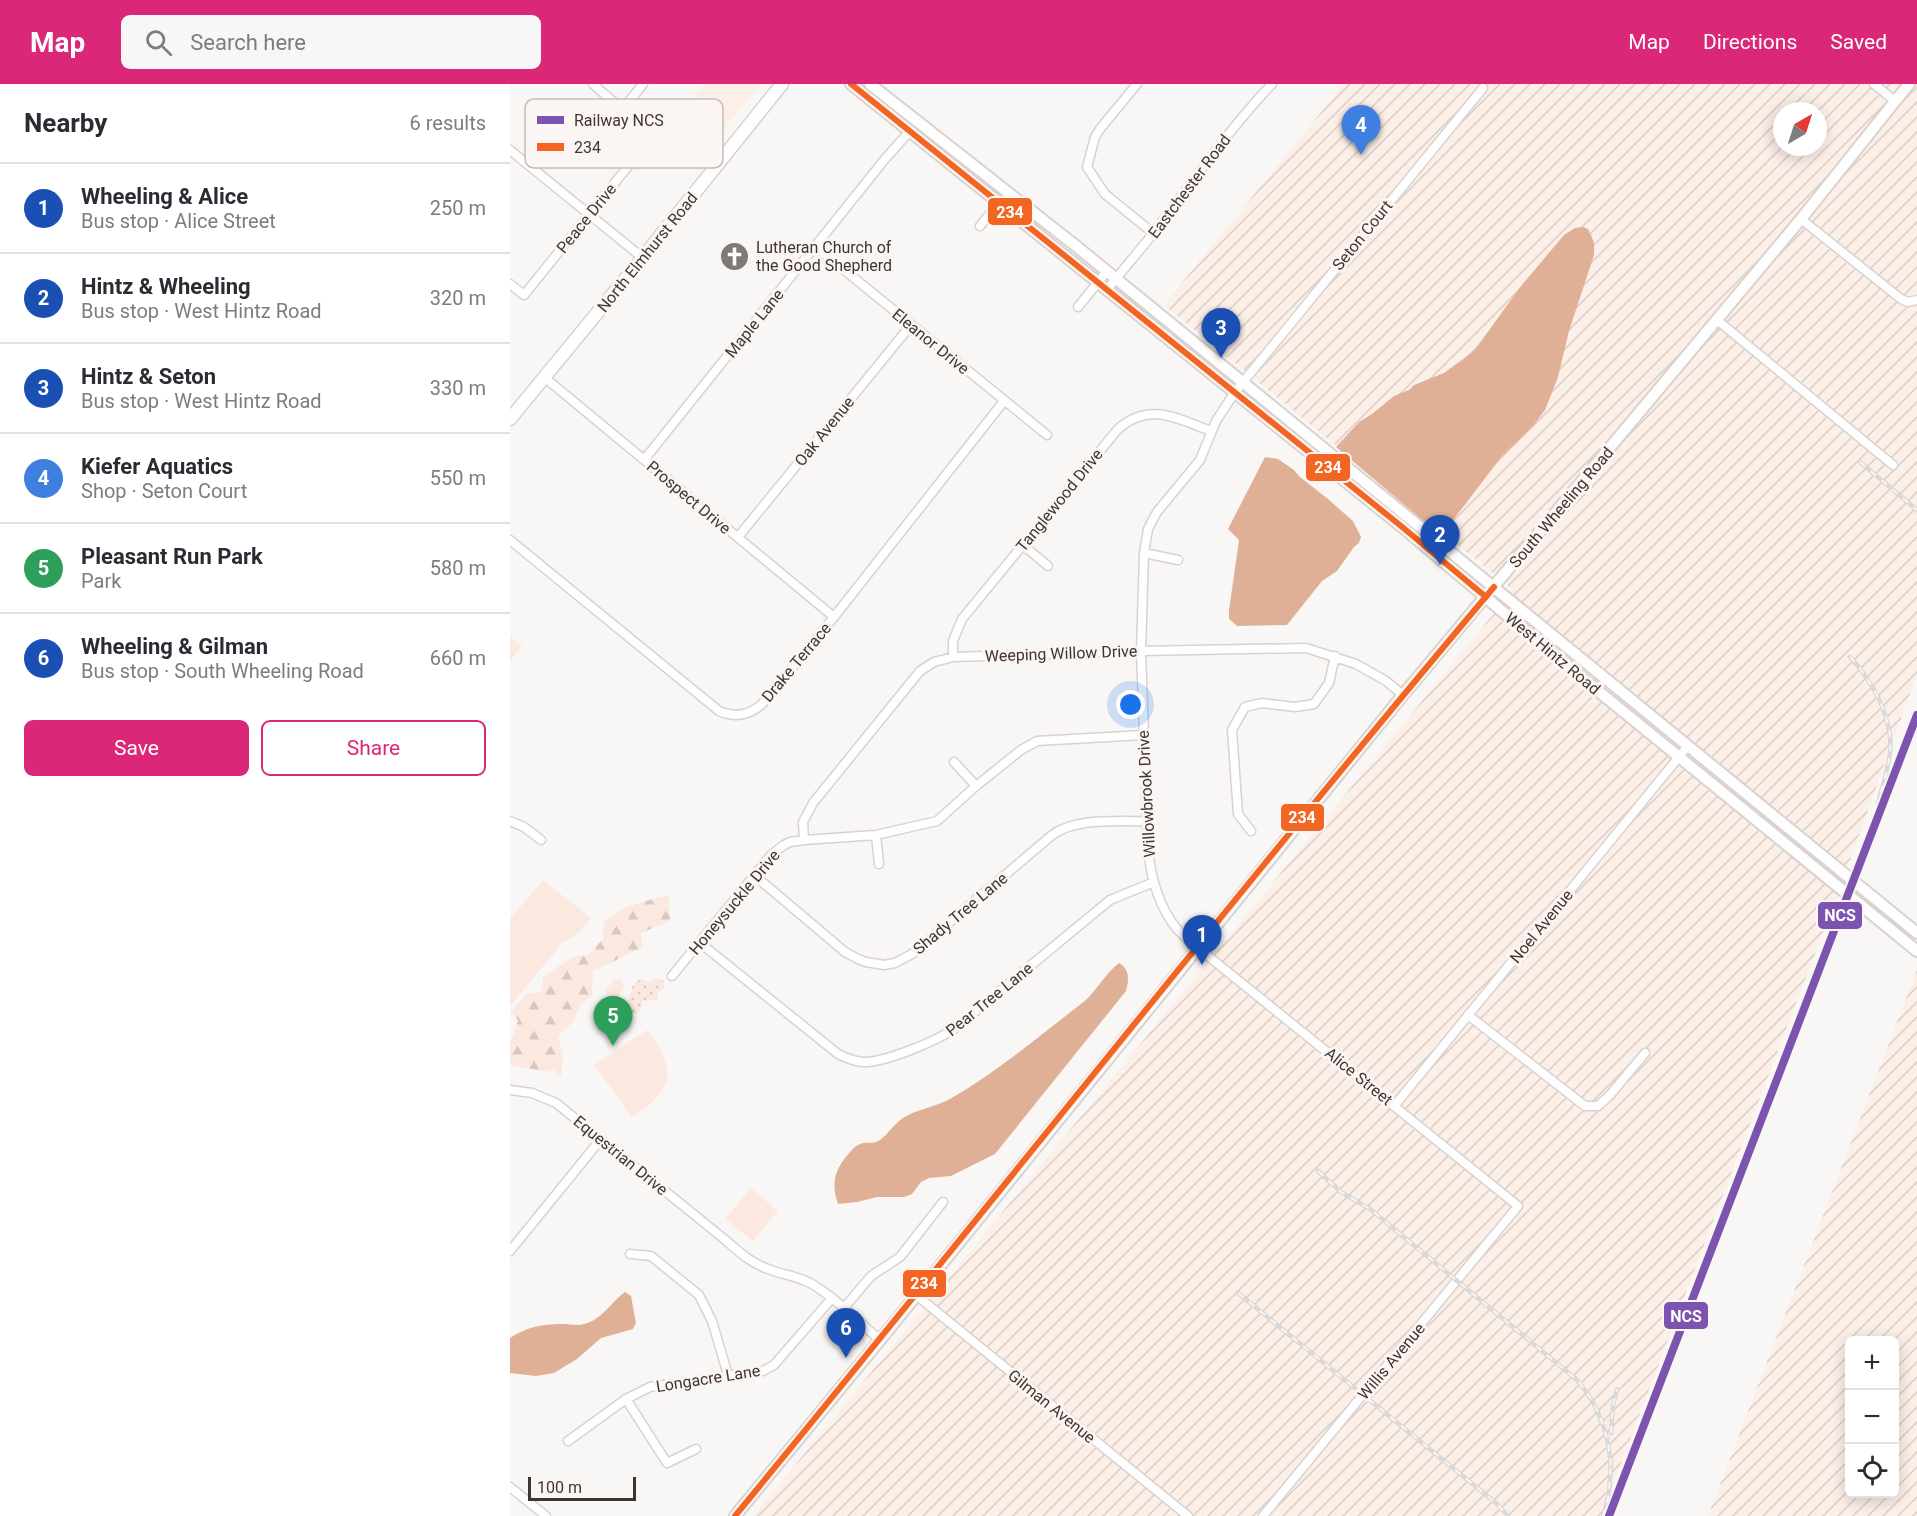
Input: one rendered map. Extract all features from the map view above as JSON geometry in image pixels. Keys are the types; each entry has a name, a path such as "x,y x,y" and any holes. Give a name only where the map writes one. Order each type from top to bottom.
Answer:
{"main road":[{"name":"North Elmhurst Road","path":"723,158 782,84"},
{"name":"West Hintz Road","path":"851,84 1235,392 1917,951"},
{"name":"West Hintz Road","path":"870,84 1111,275 1917,933"},
{"name":"South Wheeling Road","path":"735,1516 1403,695 1801,219 1909,84"},
{"name":"North Elmhurst Road","path":"510,419 715,168"}],"street":[{"path":"593,84 611,99"},
{"path":"631,99 643,84"},
{"path":"1124,84 1135,87 1095,137 1087,167 1105,194 1153,233"},
{"name":"Eastchester Road","path":"1107,290 1111,275 1153,233 1217,147 1272,84"},
{"path":"1874,84 1895,101"},
{"name":"Seton Court","path":"1242,382 1483,87"},
{"name":"Maple Lane","path":"644,460 885,159 910,131"},
{"path":"510,150 525,162"},
{"path":"532,168 643,258"},
{"name":"Peace Drive","path":"510,284 524,295 627,168"},
{"path":"980,226 999,202"},
{"path":"1801,219 1901,299 1908,302 1917,300"},
{"name":"Eleanor Drive","path":"816,247 1047,435"},
{"path":"1078,307 1098,282 1111,275"},
{"path":"1717,320 1893,465"},
{"name":"Oak Avenue","path":"738,537 911,325"},
{"name":"Prospect Drive","path":"544,377 834,617"},
{"name":"Willowbrook Drive","path":"1198,948 1178,930 1164,909 1149,861 1141,651 1144,553 1148,529 1157,512 1200,460 1216,421 1242,382"},
{"name":"Drake Terrace","path":"510,540 719,711 731,715 745,714 757,708 834,617 1005,401"},
{"name":"Tanglewood Drive","path":"953,657 953,641 958,626 1125,422 1143,415 1160,413 1211,431"},
{"path":"1023,545 1048,566"},
{"path":"1144,553 1178,560"},
{"name":"Weeping Willow Drive","path":"804,840 803,822 813,803 920,670 953,657 1306,648 1356,664 1386,681 1403,695"},
{"path":"1251,831 1238,814 1232,730 1245,707 1262,703 1295,707 1314,704 1329,683 1335,656"},
{"name":"Honeysuckle Drive","path":"672,976 776,849 784,844 804,840 876,835 937,821 1021,750 1037,741 1143,735"},
{"name":"Noel Avenue","path":"1395,1105 1688,747"},
{"path":"954,762 976,786"},
{"path":"510,821 541,840"},
{"name":"Shady Tree Lane","path":"754,875 845,952 866,963 895,963 912,954 1051,836 1064,828 1078,823 1146,821"},
{"path":"876,835 879,864"},
{"name":"Pear Tree Lane","path":"699,942 838,1054 853,1061 870,1062 943,1037 1110,900 1154,882"},
{"name":"Alice Street","path":"1198,948 1518,1206"},
{"path":"1468,1016 1585,1106 1598,1106 1645,1053"},
{"name":"Equestrian Drive","path":"510,1090 532,1093 565,1110 748,1260 812,1284 832,1298 880,1340"},
{"path":"510,1251 601,1139"},
{"path":"844,1308 871,1276 900,1257 943,1202"},
{"name":"Willis Avenue","path":"1263,1516 1518,1206"},
{"path":"630,1254 651,1256 699,1295 712,1321 728,1375"},
{"name":"Gilman Avenue","path":"916,1295 1188,1516"},
{"name":"Longacre Lane","path":"568,1441 626,1399 650,1387 763,1371 774,1365 832,1298"},
{"path":"626,1399 667,1463 696,1449"},
{"path":"510,1487 546,1516"}],"shaded area":[{"path":"705,84 761,84 723,130 723,99 693,99"},
{"path":"1344,84 1917,84 1917,674 1843,880 1601,1516 753,1516 1513,590 1164,305"},
{"path":"1575,228 1588,229 1594,242 1594,255 1569,331 1558,377 1545,410 1533,426 1502,456 1441,536 1336,447 1359,422 1394,396 1444,373 1474,351 1521,286 1564,235"},
{"path":"1265,457 1278,459 1294,470 1353,521 1361,537 1359,543 1337,571 1322,581 1287,625 1237,626 1229,619 1229,610 1239,540 1228,529"},
{"path":"1119,963 1123,965 1128,975 1126,991 995,1154 951,1176 929,1178 921,1182 912,1194 904,1197 877,1197 838,1204 835,1182 838,1169 859,1144 880,1140 903,1118 950,1099 985,1076 1086,1000"},
{"path":"1917,970 1917,1516 1708,1516"},
{"path":"625,1292 631,1296 636,1323 633,1329 601,1338 577,1359 554,1373 536,1376 510,1373 510,1338 536,1326 579,1325 591,1322"}],"green space":[{"path":"510,637 522,646 510,661"},
{"path":"543,880 591,918 577,934 558,944 560,946 510,1006 510,919"},
{"path":"669,895 670,921 641,933 642,948 593,971 592,995 581,1004 572,1023 558,1036 563,1057 561,1076 556,1075 554,1069 548,1072 510,1065 510,1039 512,1039 518,1020 510,1013 528,993 541,992 543,977 574,956 588,955 603,939 604,922 627,906"},
{"path":"656,978 662,980 664,988 659,992 656,1000 642,1001 642,1008 637,1014 627,1012 628,999 635,983 642,979 650,983"},
{"path":"614,979 621,980 624,987 619,996 613,1000 608,998 605,991"},
{"path":"647,1030 663,1056 667,1078 657,1098 632,1117 594,1065"},
{"path":"751,1188 778,1211 753,1241 725,1219"}],"railway":[{"path":"1860,462 1917,510"},
{"path":"1850,657 1866,677 1880,701 1889,727 1890,753 1878,803"},
{"path":"1318,1171 1341,1192 1370,1209 1576,1379 1591,1399 1601,1420 1608,1442 1611,1466"},
{"path":"1238,1293 1496,1503 1508,1516"},
{"path":"1611,1433 1613,1405 1617,1389"},
{"path":"1603,1516 1609,1494 1611,1460"}],"rail line":[{"name":"NCS","path":"1609,1516 1917,715"}],"transit line":[{"name":"234","path":"851,84 1401,526 1486,597"},
{"name":"234","path":"735,1516 1207,934 1494,587"}],"place":[{"name":"Kiefer Aquatics","path":"1361,155"},
{"name":"Lutheran Church of the Good Shepherd","path":"735,256"},
{"name":"Hintz & Seton","path":"1221,358"},
{"name":"Hintz & Wheeling","path":"1440,565"},
{"name":"Wheeling & Alice","path":"1202,965"},
{"name":"Pleasant Run Park","path":"613,1046"},
{"name":"Wheeling & Gilman","path":"846,1358"}]}
